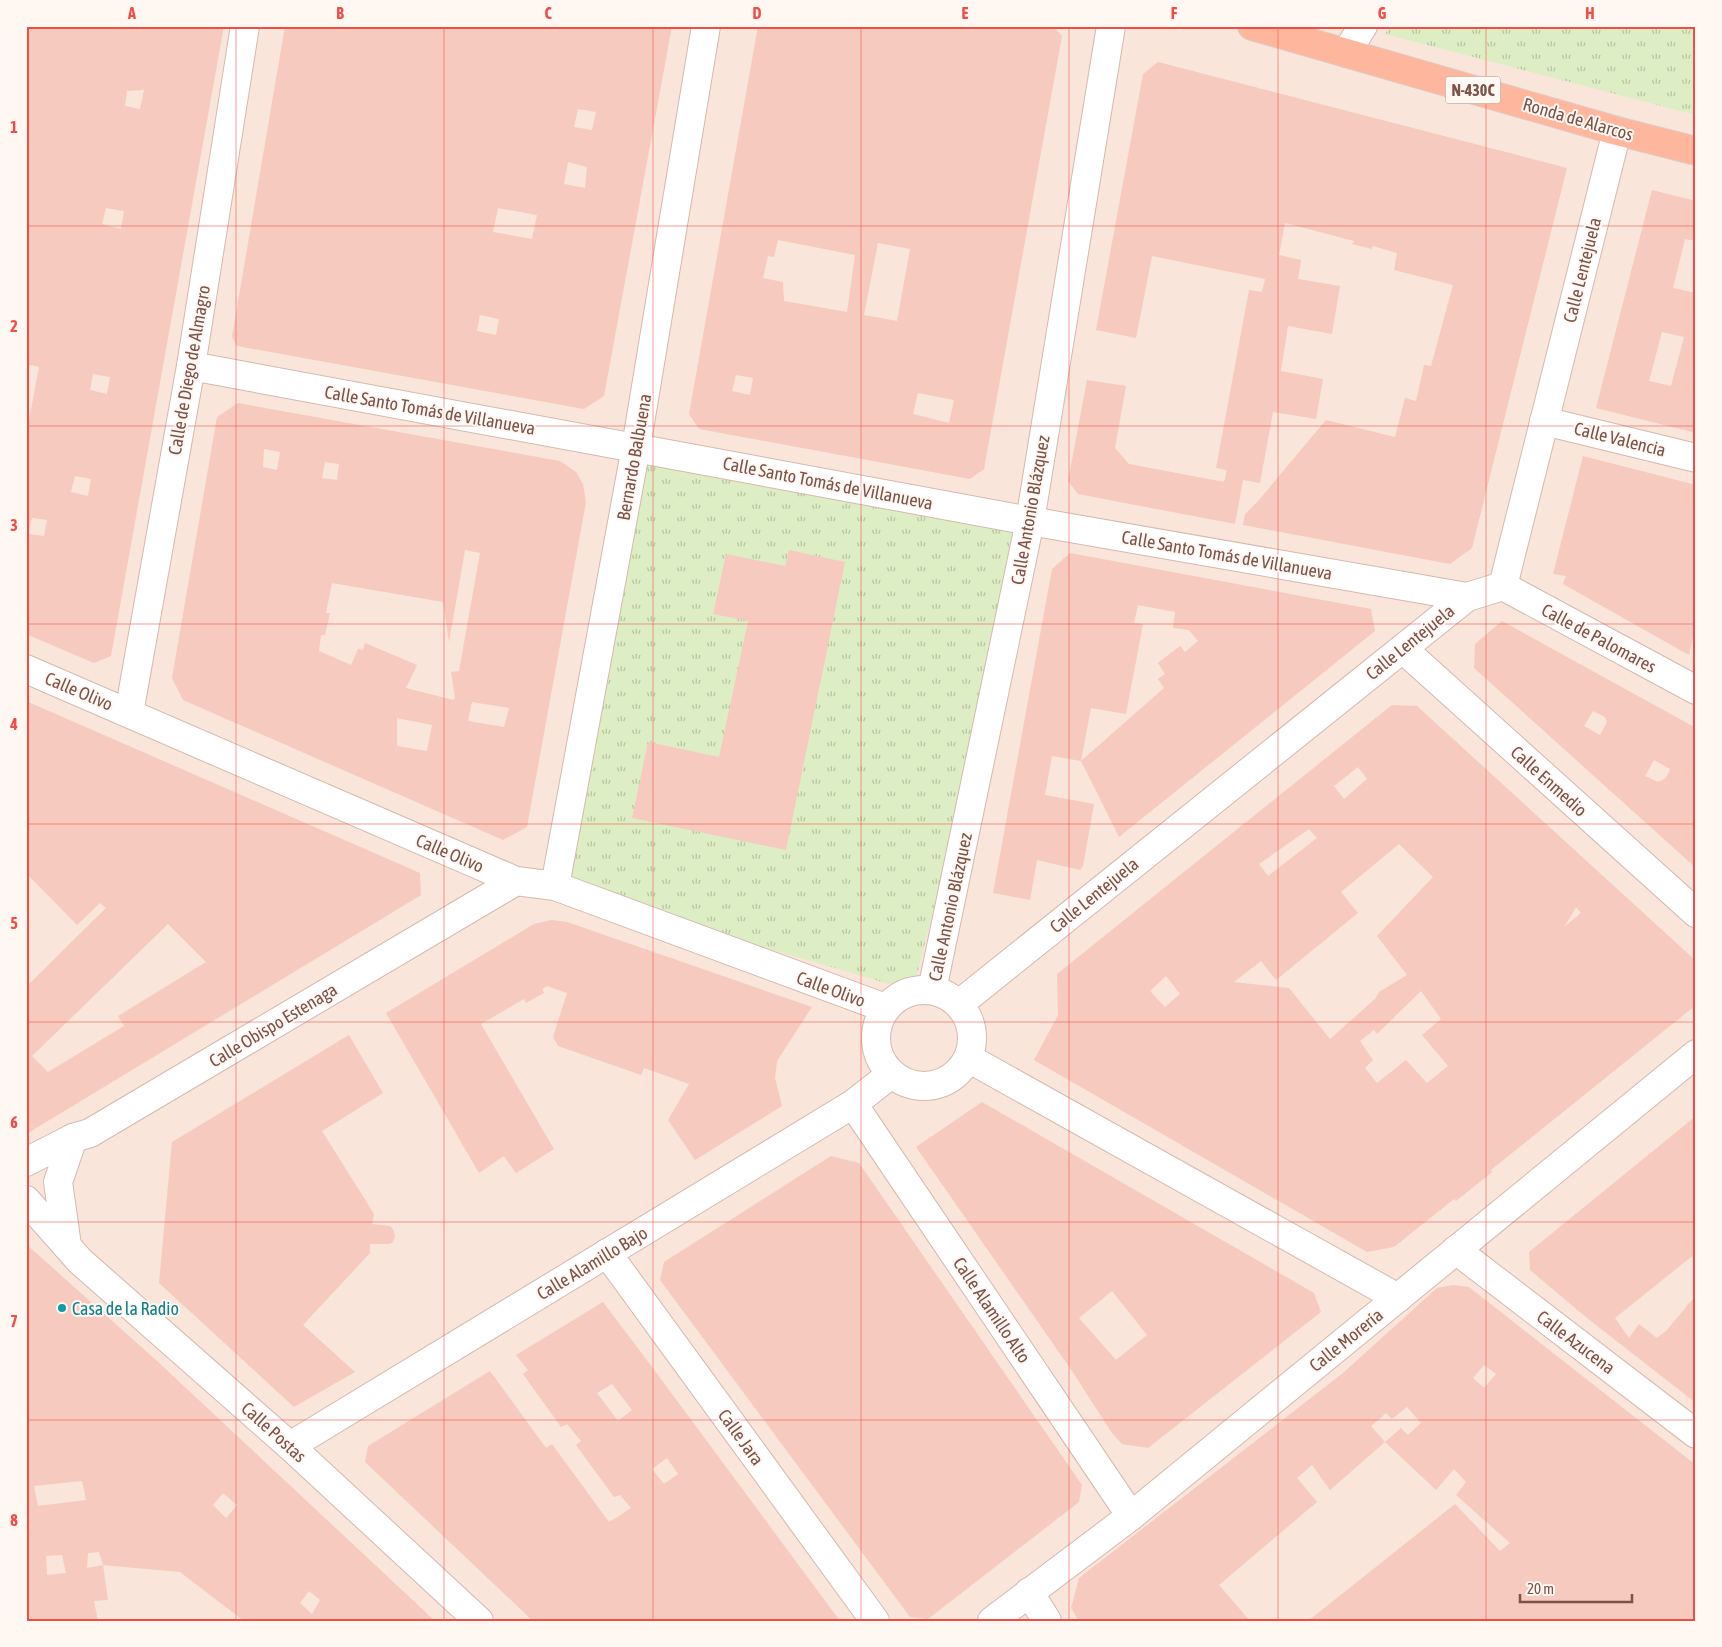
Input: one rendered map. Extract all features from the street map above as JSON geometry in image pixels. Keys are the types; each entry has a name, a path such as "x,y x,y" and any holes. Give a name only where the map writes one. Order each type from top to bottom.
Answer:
{"highway":[{"name":"Ronda de Alarcos","path":"1252,26 1616,131 1696,151"}],"street":[{"name":"Calle de Diego de Almagro","path":"129,714 191,366 245,26"},
{"name":"Bernardo Balbuena","path":"555,886 636,447 706,26"},
{"name":"Calle Antonio Blázquez","path":"932,990 1030,521 1111,26"},
{"path":"1346,53 1363,26"},
{"name":"Calle Lentejuela","path":"959,1004 1466,597 1502,586 1616,131"},
{"name":"Calle Santo Tomás de Villanueva","path":"191,366 1030,521 1466,597"},
{"name":"Calle Valencia","path":"1544,420 1696,458"},
{"name":"Calle de Palomares","path":"1502,586 1696,690"},
{"name":"Calle Enmedio","path":"1403,649 1696,914"},
{"name":"Calle Olivo","path":"26,669 516,881 555,886 884,1008"},
{"name":"Calle Obispo Estenaga","path":"26,1162 73,1138 90,1133 516,881"},
{"path":"913,990 932,990 950,997 959,1004 969,1019 972,1039 968,1058 955,1076 936,1086 907,1085 890,1075 879,1059 875,1033 884,1008 894,999 913,990"},
{"name":"Calle Morería","path":"992,1621 1131,1516 1696,1054"},
{"path":"968,1058 1398,1298"},
{"name":"Calle Alamillo Bajo","path":"290,1446 853,1104 890,1075"},
{"name":"Calle Alamillo Alto","path":"853,1104 1131,1516"},
{"path":"67,1246 58,1182 73,1138"},
{"name":"Calle Postas","path":"26,1200 80,1261 290,1446 479,1621"},
{"name":"Calle Azucena","path":"1456,1250 1696,1434"},
{"name":"Calle Jara","path":"607,1253 876,1621"},
{"path":"1030,1592 1047,1621"}],"shaded area":[{"path":"26,26 1696,26 1696,1621 26,1621"}],"green space":[{"path":"1390,26 1696,26 1696,115 1385,34"},
{"path":"636,447 1030,521 913,991 555,886"}],"building":[{"path":"26,26 224,26 111,656 94,663 26,634 26,436 39,367 26,364","holes":["144,90 140,109 125,106 127,91","106,208 124,211 121,229 102,224","93,374 110,377 107,394 90,390","75,476 91,479 88,496 71,492","32,518 47,520 44,536 28,534"]},
{"path":"285,26 672,26 604,396 584,409 237,346 232,337","holes":["578,109 596,112 592,130 574,127","568,162 587,167 585,188 564,184","498,208 537,215 532,239 493,232","480,315 499,319 496,335 477,331"]},
{"path":"758,26 1053,26 1062,36 984,469 970,479 699,429 689,414","holes":["778,240 855,255 847,312 784,301 783,282 763,278 768,256 774,257","878,243 910,249 897,321 864,315","736,375 753,378 750,395 732,391","918,393 954,400 949,423 913,414"]},
{"path":"1158,62 1567,168 1472,548 1450,564 1243,525 1245,514 1326,420 1395,437 1405,398 1416,401 1424,365 1431,366 1453,285 1394,270 1397,253 1373,246 1372,249 1352,244 1354,241 1285,223 1279,255 1301,260 1298,279 1340,286 1332,334 1288,326 1281,371 1323,379 1316,419 1273,412 1260,483 1243,480 1235,524 1078,494 1068,481 1087,380 1126,386 1115,448 1129,464 1224,482 1227,470 1216,468 1249,290 1262,292 1265,279 1152,256 1136,338 1096,330 1143,74"},
{"path":"1652,190 1696,201 1696,241 1685,239 1673,288 1696,293 1696,433 1596,408","holes":["1662,332 1684,337 1671,386 1649,381"]},
{"path":"238,403 560,461 576,472 583,484 586,502 527,827 503,840 183,700 172,678 217,417","holes":["264,449 280,452 277,470 263,467","325,462 339,464 337,480 322,478","465,550 480,553 459,671 451,672 455,698 453,700 406,688 417,665 365,643 363,650 358,649 351,665 319,651 321,635 325,635 330,613 326,613 332,583 443,602 449,642","472,702 509,708 504,727 468,721","397,718 432,725 427,751 397,746"]},
{"path":"1583,456 1696,485 1696,633 1694,632 1689,655 1563,584 1566,576 1553,574"},
{"path":"789,550 845,562 786,850 632,818 648,742 719,757 748,621 713,614 726,554 785,566"},
{"path":"1070,553 1371,609 1375,631 1119,837 1081,761 1052,756 1045,795 1094,804 1083,866 1080,870 1037,860 1030,900 993,893 1052,569","holes":["1138,605 1175,612 1173,628 1189,630 1198,641 1185,652 1180,646 1158,663 1165,674 1158,679 1164,688 1081,761 1091,708 1126,714 1143,624 1134,623"]},
{"path":"1502,621 1696,728 1696,868 1474,668 1475,644","holes":["1593,711 1605,717 1607,722 1600,735 1584,726","1654,760 1670,769 1666,778 1658,782 1645,776"]},
{"path":"26,701 420,873 421,895 28,1133 26,1130 26,987 106,908 100,903 77,925 26,873","holes":["168,924 206,962 118,1016 124,1026 48,1072 32,1056"]},
{"path":"1392,705 1417,706 1696,961 1696,1005 1491,1170 1492,1172 1456,1201 1454,1199 1394,1247 1367,1252 1034,1060 1058,1015 1057,974","holes":["1358,767 1367,779 1344,799 1334,786","1309,829 1317,838 1268,876 1259,864","1399,844 1433,877 1377,936 1407,975 1379,992 1375,999 1330,1039 1289,988 1234,982 1261,961 1276,980 1358,913 1341,892","1576,907 1581,913 1564,927 1568,921","1166,976 1180,994 1165,1007 1150,991","1421,991 1441,1019 1422,1035 1448,1066 1427,1083 1406,1060 1377,1083 1365,1068 1373,1060 1360,1041 1374,1030 1377,1034"]},
{"path":"551,920 567,922 812,1007 777,1061 775,1078 782,1106 695,1160 668,1120 689,1084 644,1068 641,1075 558,1046 553,1037 567,993 547,986 542,989 544,993 526,1003 524,999 481,1024 554,1149 516,1173 504,1156 479,1173 386,1013 534,924"},
{"path":"349,1035 383,1093 322,1131 374,1214 372,1224 390,1226 395,1237 392,1243 370,1244 370,1253 303,1325 355,1372 294,1407 159,1283 172,1142"},
{"path":"982,1102 1314,1293 1321,1312 1148,1448 1122,1444 1112,1433 1072,1371 916,1147","holes":["1112,1291 1147,1335 1116,1360 1079,1318"]},
{"path":"1696,1116 1696,1253 1615,1318 1629,1338 1639,1324 1657,1338 1667,1330 1696,1295 1696,1403 1587,1318 1530,1270 1529,1252"},
{"path":"831,1156 859,1163 1082,1485 1079,1502 928,1619 910,1617 660,1280 664,1262"},
{"path":"26,1244 157,1361 435,1621 244,1621 180,1572 103,1565 108,1600 94,1601 98,1621 26,1621","holes":["82,1481 86,1500 38,1506 34,1486","223,1493 237,1505 226,1518 213,1505","99,1552 103,1565 87,1568 88,1553","62,1555 66,1573 47,1575 46,1556","309,1591 320,1600 312,1614 300,1603"]},
{"path":"1453,1285 1469,1287 1696,1465 1696,1621 1308,1621 1455,1504 1500,1551 1510,1543 1456,1495 1466,1482 1454,1469 1436,1490 1385,1442 1330,1490 1312,1465 1297,1478 1317,1502 1219,1585 1250,1621 1079,1621 1071,1608 1079,1578 1343,1373 1437,1288","holes":["1484,1365 1496,1374 1484,1388 1473,1378","1407,1407 1421,1423 1408,1435 1401,1428 1385,1442 1371,1426 1386,1413 1392,1419"]},
{"path":"603,1302 840,1621 533,1621 365,1462 368,1446 490,1371 546,1448 552,1444 609,1522 631,1508 620,1495 614,1497 576,1445 581,1441 567,1424 561,1427 523,1374 528,1370 516,1355","holes":["612,1384 632,1410 618,1421 597,1393","667,1458 678,1474 664,1484 652,1469"]}],"place":[{"name":"Casa de la Radio","path":"62,1308"}]}
